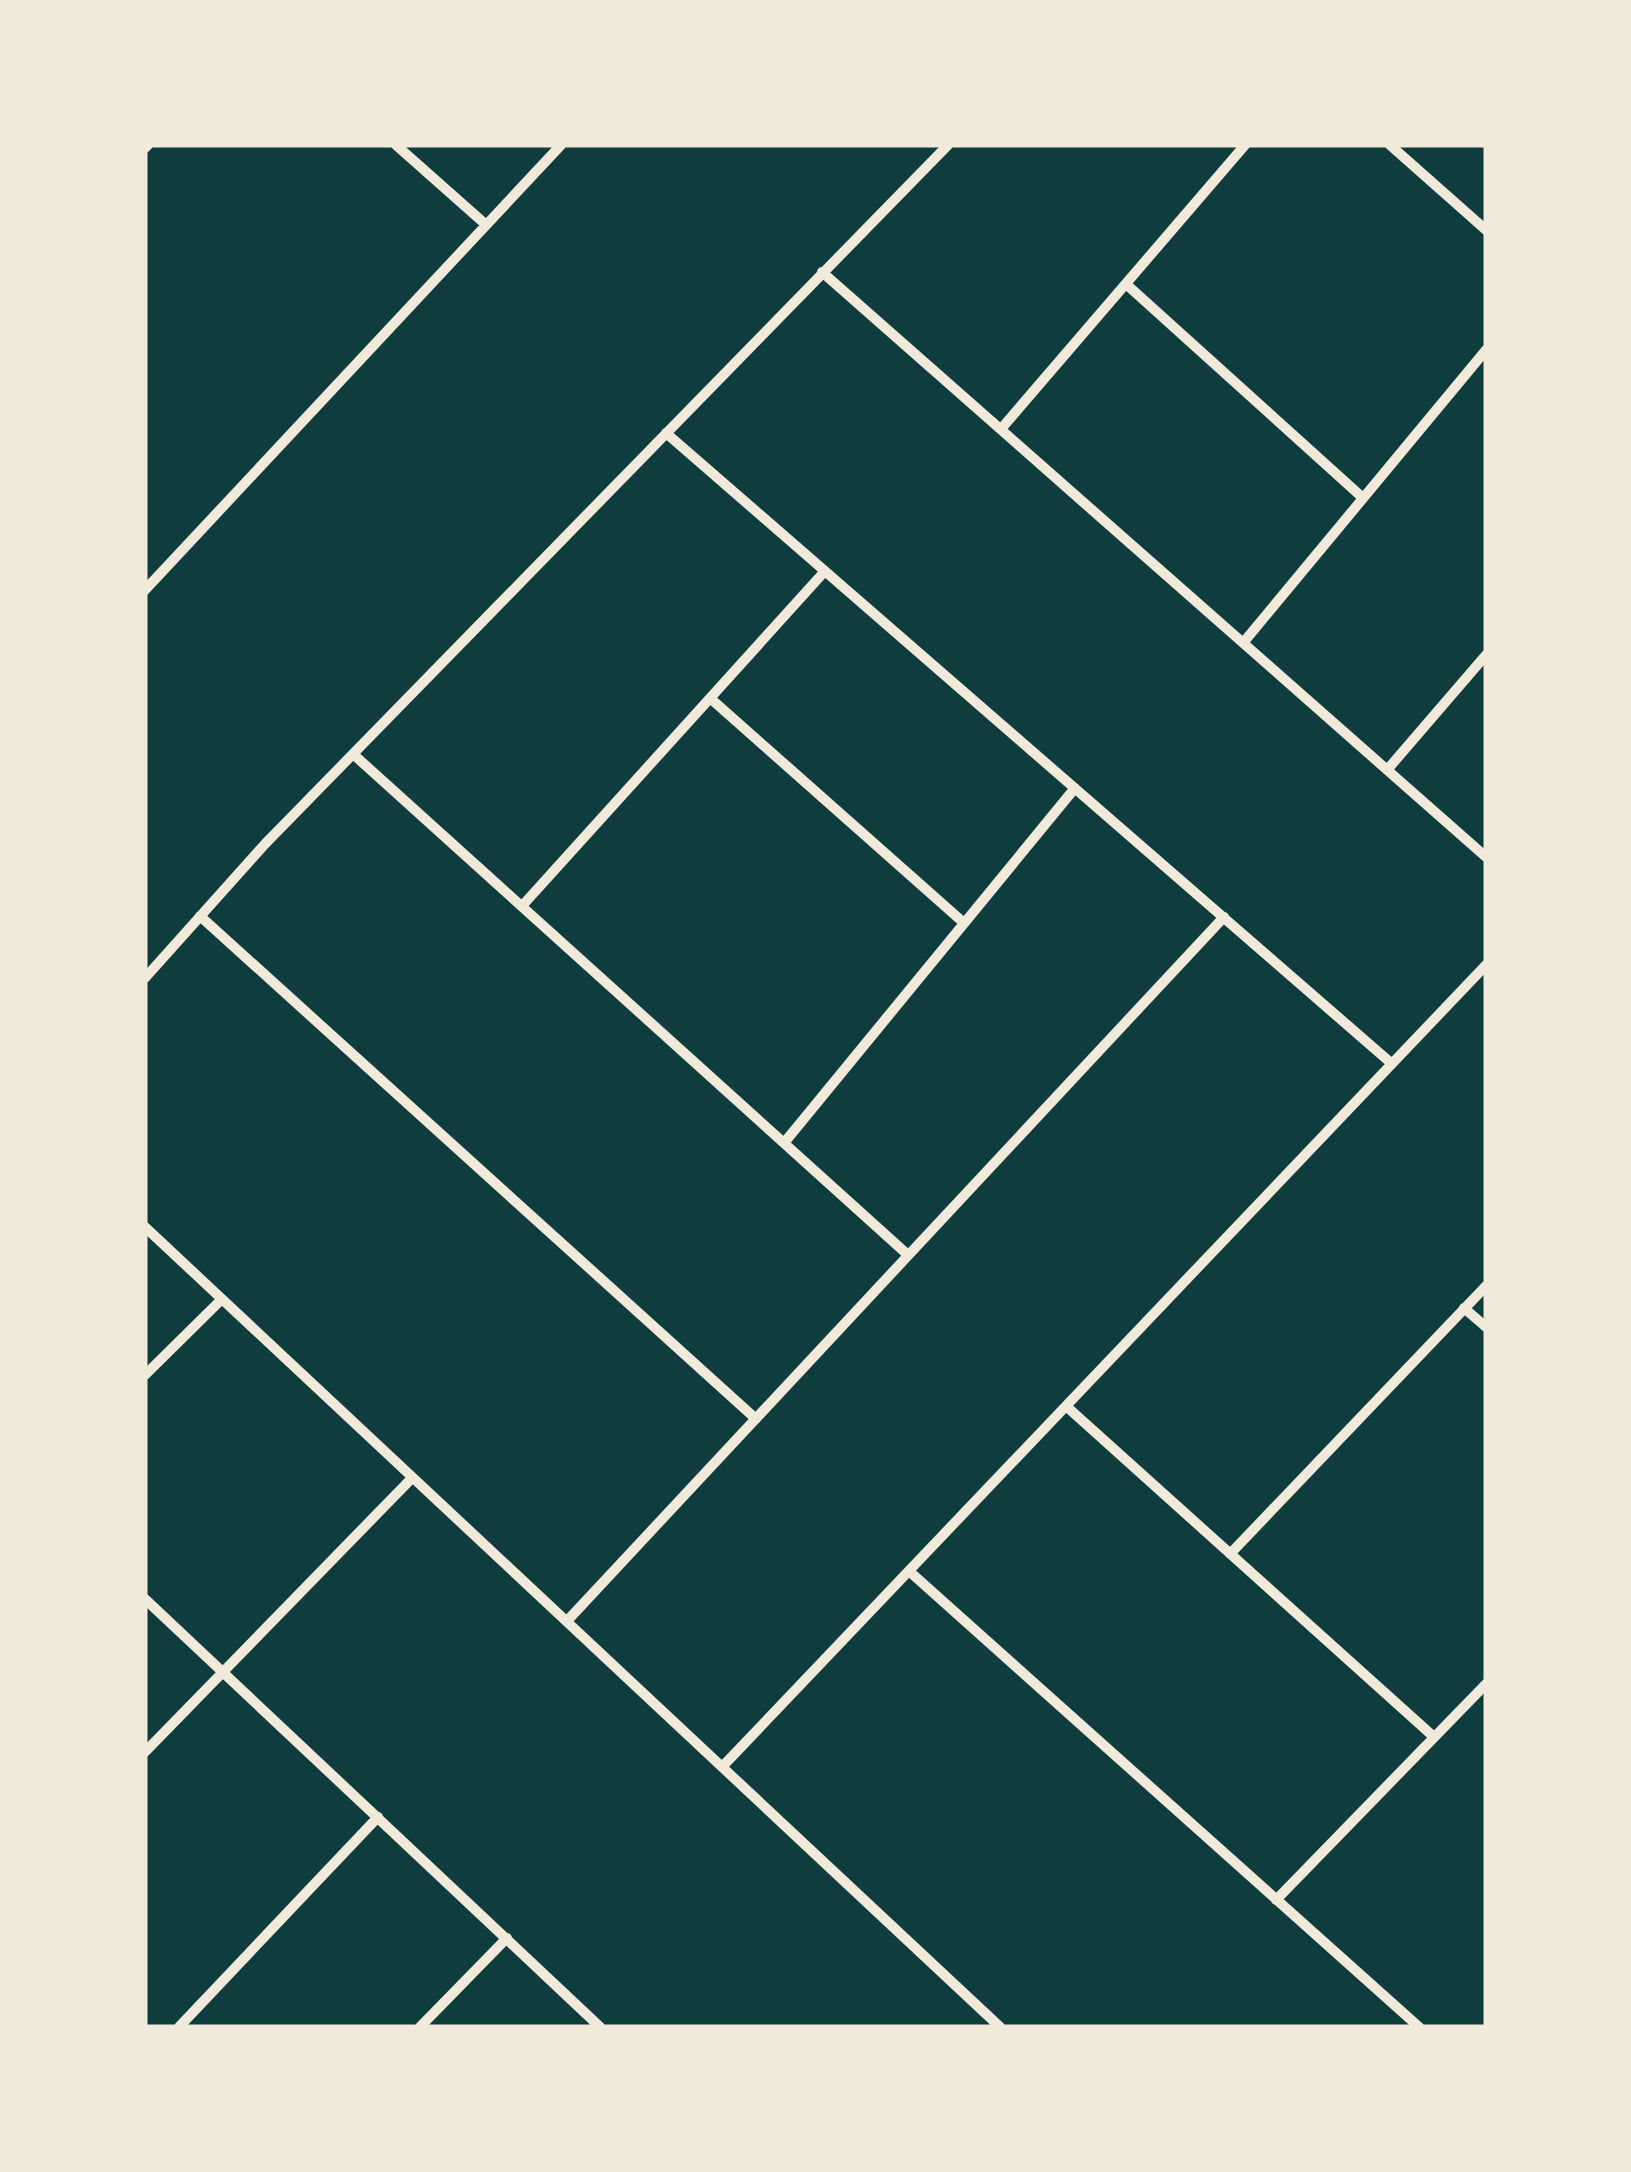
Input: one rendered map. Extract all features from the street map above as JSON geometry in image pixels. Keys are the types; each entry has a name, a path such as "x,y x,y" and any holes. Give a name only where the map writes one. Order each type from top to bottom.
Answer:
{"street":[{"path":"396,145 484,224"},
{"path":"145,590 562,145"},
{"path":"145,978 352,754 948,145"},
{"path":"1000,429 1245,145"},
{"path":"1390,145 1486,230"},
{"path":"822,272 1486,857"},
{"path":"1126,284 1363,498"},
{"path":"1242,643 1486,350"},
{"path":"666,432 1392,1063"},
{"path":"522,906 825,571"},
{"path":"1387,770 1486,654"},
{"path":"710,698 964,923"},
{"path":"352,754 908,1255"},
{"path":"784,1143 1075,788"},
{"path":"200,916 756,1419"},
{"path":"566,1621 1224,917"},
{"path":"722,1767 1486,965"},
{"path":"145,1227 1000,2027"},
{"path":"1230,1554 1486,1286"},
{"path":"145,1376 222,1299"},
{"path":"1464,1308 1486,1327"},
{"path":"1066,1406 1434,1737"},
{"path":"145,1752 412,1478"},
{"path":"908,1571 1419,2027"},
{"path":"145,1599 600,2027"},
{"path":"1276,1900 1486,1684"},
{"path":"179,2027 378,1817"},
{"path":"420,2027 507,1938"}]}
